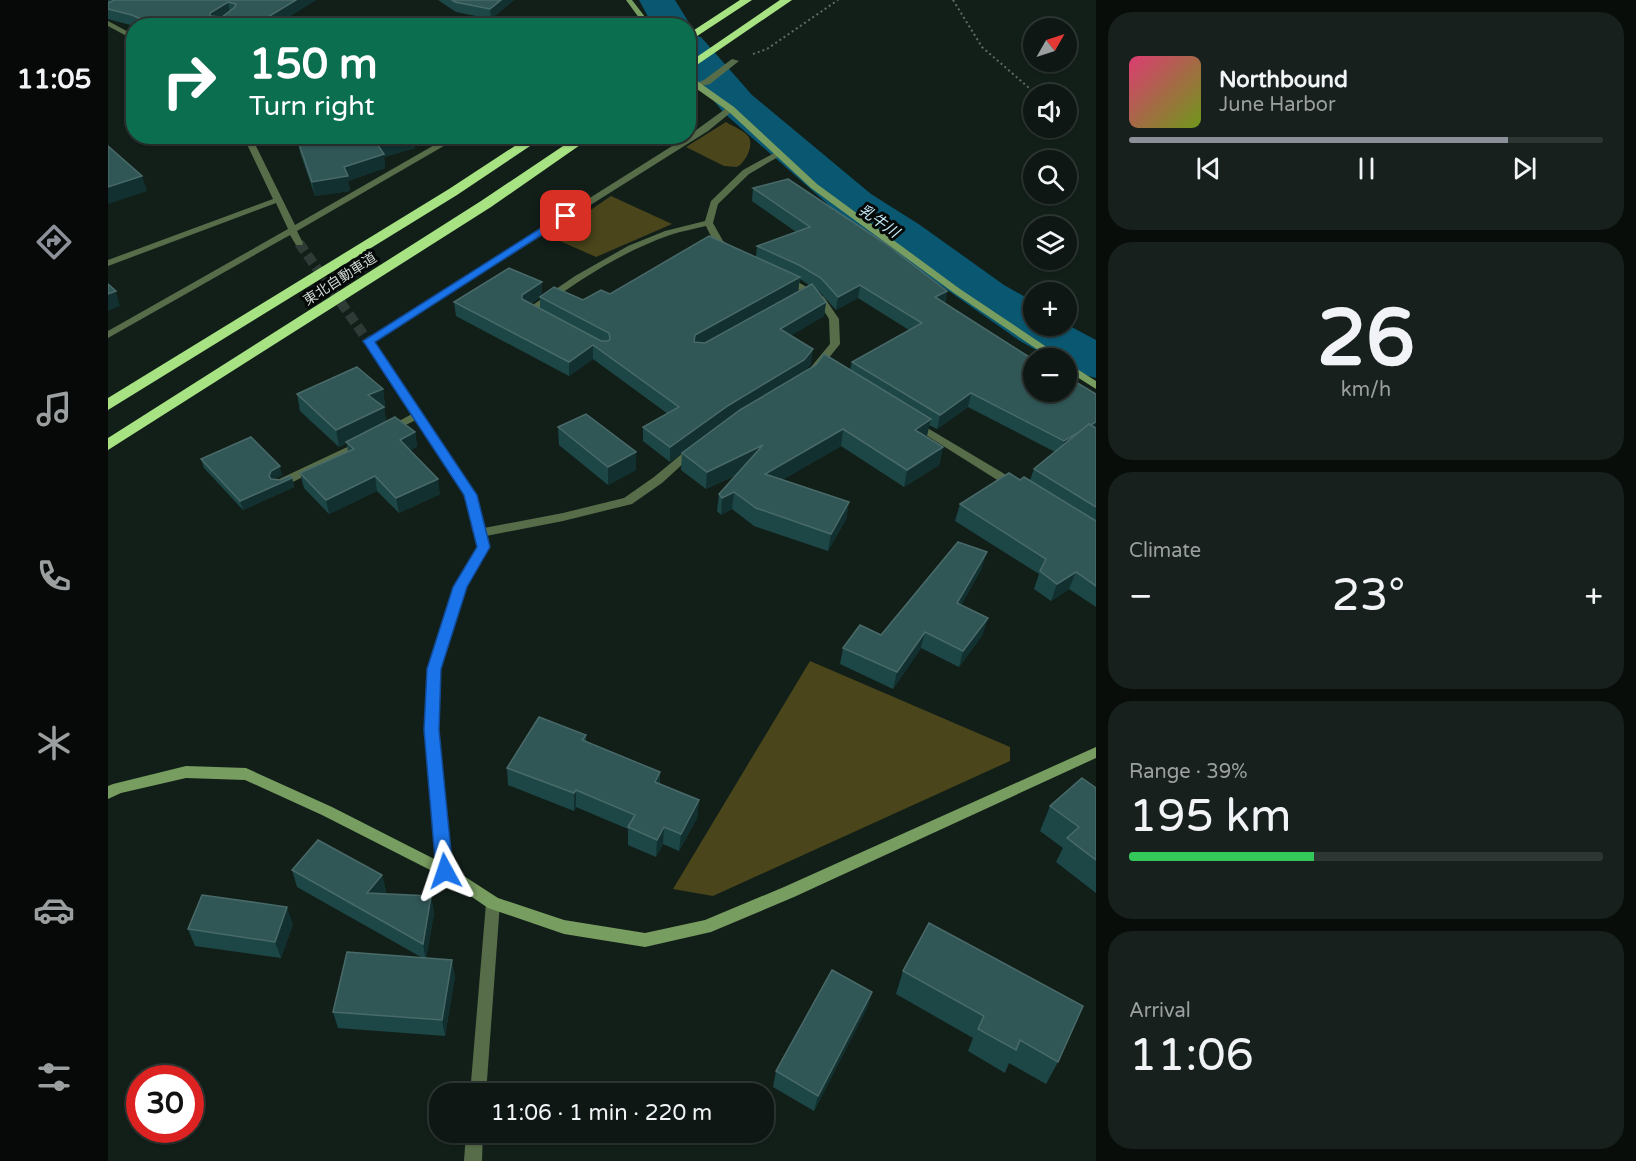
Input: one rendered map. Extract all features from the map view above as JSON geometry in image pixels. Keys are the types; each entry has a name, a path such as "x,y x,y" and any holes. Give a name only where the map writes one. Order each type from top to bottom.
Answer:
{"highway":[{"path":"696,34 747,0"},
{"path":"696,63 787,0"},
{"name":"東北自動車道","path":"108,405 444,198 527,144"},
{"name":"東北自動車道","path":"108,445 486,204 575,144"}],"street":[{"path":"630,0 643,18"},
{"path":"108,23 126,33"},
{"path":"697,86 707,82 735,61"},
{"path":"697,86 730,109 814,186 957,291 1041,348"},
{"path":"696,135 730,109"},
{"path":"251,144 299,243"},
{"path":"108,335 443,144"},
{"path":"445,871 431,730 434,669 460,587 483,547 471,495 368,341 681,144"},
{"path":"737,254 719,243 709,223 714,203 746,172 778,154"},
{"path":"108,263 278,200"},
{"path":"548,321 529,311 553,294 626,251 669,233 709,223"},
{"path":"772,272 821,299 834,319 835,344 824,366 808,378"},
{"path":"799,297 808,292"},
{"path":"1077,373 1096,386"},
{"path":"279,484 418,415"},
{"path":"908,419 1027,492"},
{"path":"480,533 563,517 628,501 703,444"},
{"path":"108,793 118,788 186,772 246,774 327,811 445,871 493,903 564,927 645,940 706,927 789,892 1096,752"},
{"path":"479,1083 493,903"},
{"path":"473,1161 475,1143"}],"path":[{"path":"735,61 767,49 838,0"},
{"path":"953,0 982,46 1025,84"}],"shaded area":[{"path":"726,122 748,136 750,144 743,162 737,167 724,166 686,147 696,144 696,141"},
{"path":"611,196 672,224 596,257 551,237"},
{"path":"810,661 1010,747 1010,761 713,896 673,889"}],"building":[{"path":"115,0 296,0 266,18 139,18 108,9 108,3","holes":["228,2 236,4 222,17 210,16 210,13"]},
{"path":"452,0 501,0 490,9"},
{"path":"299,144 377,144 384,154 344,167 348,176 312,182"},
{"path":"108,146 142,176 108,187"},
{"path":"788,179 886,244 947,291 935,297 1023,353 1023,402 1077,402 1077,383 1096,394 1096,422 1089,424 1064,441 971,393 940,415 852,362 922,323 860,285 838,297 821,278 757,246 810,227 753,188"},
{"path":"709,236 800,277 695,335 694,342 705,343 812,284 826,302 780,329 813,349 804,360 729,405 670,447 643,427 679,407 593,345 569,362 454,302 509,268 542,282 522,295 522,299 601,341 608,341 609,333 540,297 554,287 583,300 601,290 610,294"},
{"path":"108,284 116,291 108,294"},
{"path":"824,354 931,419 915,430 943,447 907,470 843,429 765,474 849,502 831,534 756,508 734,492 722,498 719,494 763,445 707,472 682,453 740,410 816,365"},
{"path":"357,367 383,389 368,395 384,407 336,430 297,394"},
{"path":"586,414 636,452 608,467 558,427"},
{"path":"395,417 415,432 400,440 438,479 396,498 375,476 326,500 300,473 354,449 346,442"},
{"path":"1089,424 1096,428 1096,507 1034,469"},
{"path":"251,437 280,466 271,471 269,476 271,479 281,480 290,476 292,478 240,501 201,459"},
{"path":"1009,473 1020,480 1024,477 1096,521 1096,586 1076,572 1057,584 1040,571 1046,559 960,504"},
{"path":"958,542 987,552 957,603 988,618 963,651 925,632 897,672 843,648 860,625 881,635"},
{"path":"539,717 586,735 582,740 660,772 655,782 699,800 681,834 664,827 657,840 628,827 635,815 576,790 574,793 507,768"},
{"path":"1082,778 1096,788 1096,860 1067,838 1079,827 1050,806"},
{"path":"318,840 382,875 367,893 431,896 423,944 292,870"},
{"path":"202,895 287,907 275,942 188,929"},
{"path":"929,923 1083,1006 1058,1062 1020,1040 1016,1050 978,1029 984,1016 903,971"},
{"path":"347,952 452,960 442,1020 333,1012"},
{"path":"832,970 872,992 818,1096 776,1071"}],"waterway":[{"name":"乳牛川","path":"657,0 667,18"},
{"name":"乳牛川","path":"696,54 738,104 855,204 903,235 986,296 1009,308 1038,330 1096,362"}],"tunnel":[{"path":"299,243 368,341"}],"route":[{"path":"445,871 431,730 434,669 460,587 483,547 471,495 368,341 566,216"}]}
